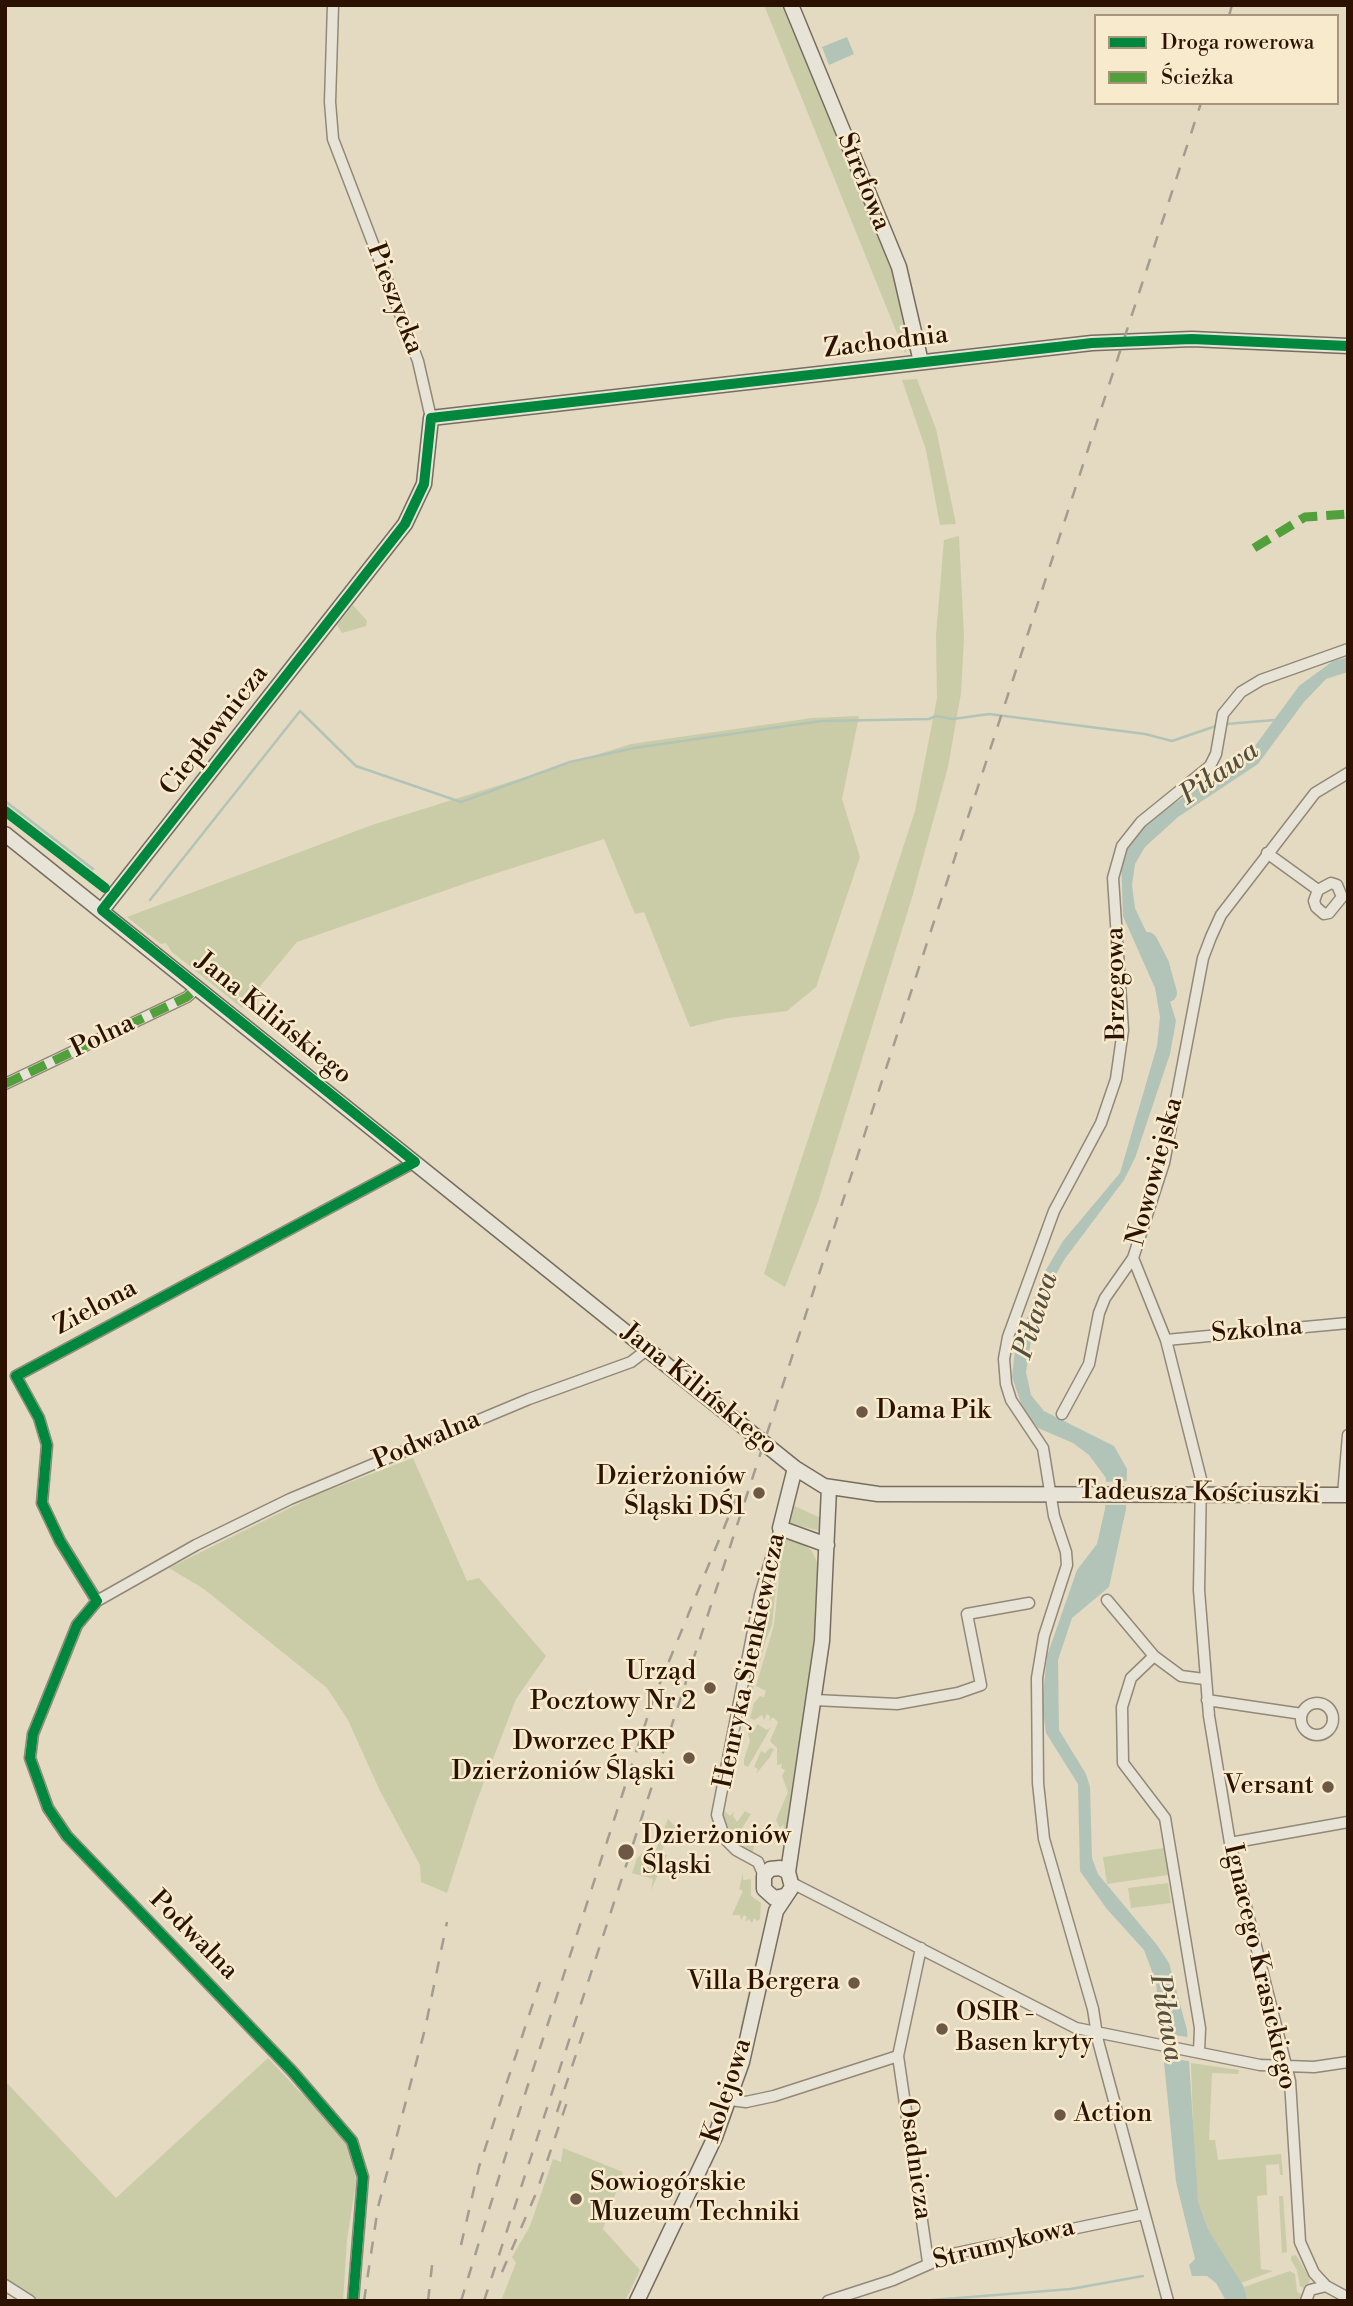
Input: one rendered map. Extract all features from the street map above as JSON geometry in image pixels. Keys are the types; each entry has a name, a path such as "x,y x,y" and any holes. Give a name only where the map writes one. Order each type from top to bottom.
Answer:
{"street":[{"name":"Pieszycka","path":"333,5 330,102 332,139 418,361 431,418 429,453 419,497 405,524 364,579"},
{"name":"Strefowa","path":"791,5 899,267 922,362"},
{"name":"Zachodnia","path":"431,418 1137,340 1252,340 1348,346"},
{"name":"Ciepłownicza","path":"102,910 364,579"},
{"name":"Brzegowa","path":"1168,2301 1096,2034 1093,2009 1046,1849 1039,1798 1037,1678 1044,1636 1067,1565 1065,1545 1054,1516 1043,1448 1017,1411 1006,1384 1004,1359 1008,1336 1054,1211 1101,1123 1116,1079 1123,1030 1113,888 1117,857 1126,838 1141,822 1210,766 1216,754 1220,727 1234,699 1252,684 1348,649"},
{"name":"Nowowiejska","path":"1207,1700 1199,1590 1202,1496 1197,1462 1166,1340 1133,1258 1139,1232 1164,1163 1203,958 1221,915 1315,793 1348,773"},
{"name":"Jana Kilińskiego","path":"5,834 795,1468 829,1488 878,1494 1050,1492"},
{"path":"1267,853 1318,890"},
{"name":"Polna","path":"5,1084 187,996 198,987"},
{"name":"Zielona","path":"97,1601 60,1541 42,1503 47,1445 39,1418 16,1376 415,1162"},
{"path":"1062,1414 1089,1364 1105,1297 1133,1258"},
{"name":"Szkolna","path":"1166,1340 1348,1323"},
{"name":"Podwalna","path":"353,2301 363,2177 352,2141 292,2071 67,1836 44,1797 30,1758 33,1734 76,1625 97,1601 196,1545 290,1499 529,1399 631,1362 648,1349"},
{"path":"1345,1495 1348,1435"},
{"name":"Henryka Sienkiewicza","path":"764,1876 758,1862 736,1850 724,1839 717,1815 760,1595 795,1468"},
{"path":"787,1870 815,1700 829,1488"},
{"name":"Tadeusza Kościuszki","path":"1050,1492 1202,1496 1345,1495"},
{"path":"780,1528 827,1545"},
{"path":"1107,1600 1154,1656 1181,1676 1204,1679"},
{"path":"815,1700 897,1704 958,1693 981,1685 967,1614 1029,1603"},
{"path":"1154,1656 1131,1678 1122,1707 1123,1763 1165,1818 1200,2028 1197,2051"},
{"path":"1207,1700 1302,1713"},
{"name":"Ignacego Krasickiego","path":"1207,1700 1230,1843 1287,2067 1300,2242 1306,2261 1326,2286 1348,2298"},
{"path":"1230,1843 1348,1822"},
{"path":"778,1902 764,1889 764,1876 770,1869 787,1870 921,1948 1057,2020 1096,2034 1152,2042 1260,2065 1287,2067 1348,2062"},
{"name":"Kolejowa","path":"638,2301 730,2100 742,2062 787,1870"},
{"name":"Osadnicza","path":"921,1948 898,2056 928,2262"},
{"name":"Osadnicza","path":"730,2100 746,2102 774,2096 898,2056"},
{"name":"Strumykowa","path":"828,2301 893,2280 928,2262 1040,2234 1144,2214"},
{"path":"5,2285 30,2301"},
{"path":"1306,2301 1310,2290 1326,2286"}],"green space":[{"path":"764,5 785,5 891,265 908,320 909,344 905,353"},
{"path":"917,379 936,429 956,524 940,525 926,450 902,380"},
{"path":"959,536 964,637 961,693 948,767 913,894 818,1202 785,1287 764,1274 915,811 937,698 936,635 944,540"},
{"path":"353,605 367,621 366,626 342,633 337,625"},
{"path":"859,716 842,799 860,857 816,987 787,1011 728,1018 690,1027 644,912 635,914 604,839 478,879 297,942 242,1008 172,952 166,943 161,944 127,917 372,825 631,744 812,718"},
{"path":"413,1458 467,1581 479,1578 546,1656 516,1699 476,1803 447,1893 421,1882 420,1865 380,1791 348,1720 327,1688 204,1589 169,1568 316,1495"},
{"path":"790,1504 821,1518 821,1531 787,1523"},
{"path":"787,1539 803,1544 812,1551 817,1562 818,1578 813,1667 788,1844 782,1840 784,1824 780,1828 776,1820 788,1792 782,1776 785,1770 781,1768 782,1764 777,1765 777,1748 770,1741 778,1722 773,1717 769,1721 770,1716 767,1714 764,1720 762,1715 754,1720 750,1718 754,1703 760,1696 764,1697 766,1691 756,1686 774,1625 780,1567 774,1566 780,1541"},
{"path":"773,1572 777,1577 772,1625 743,1715"},
{"path":"757,1724 767,1730 771,1727 748,1767 744,1765 744,1759 750,1741 748,1733 751,1727 755,1730"},
{"path":"770,1748 774,1749 770,1757 756,1774 758,1769 754,1767 761,1751 765,1753"},
{"path":"723,1810 730,1816 734,1812 733,1816 737,1822 745,1811 751,1814 742,1828 746,1832 752,1829 750,1839 755,1844 752,1853 729,1836"},
{"path":"668,1819 678,1830 672,1838 668,1836 660,1855 667,1855 651,1890 653,1879 632,1873 637,1858 643,1853 654,1855"},
{"path":"1164,1848 1168,1875 1107,1884 1103,1857"},
{"path":"743,1873 743,1880 751,1879 751,1896 761,1903 760,1919 757,1921 754,1918 752,1923 749,1919 745,1922 747,1917 744,1915 741,1920 740,1915 732,1915 743,1891 739,1889"},
{"path":"1168,1883 1171,1903 1131,1908 1128,1888"},
{"path":"759,1945 759,1952 742,2031 740,2029"},
{"path":"268,2058 299,2091 330,2114 351,2150 356,2181 347,2240 343,2301 36,2301 5,2280 5,2081 116,2198"},
{"path":"1191,2063 1239,2070 1238,2074 1212,2073 1209,2140 1215,2140 1218,2160 1281,2154 1283,2175 1280,2175 1279,2164 1266,2165 1267,2195 1257,2196 1261,2269 1273,2271 1241,2283 1208,2229 1198,2201"},
{"name":"Sowiogórskie Muzeum Techniki","path":"563,2148 623,2172 603,2229 640,2270 625,2301 501,2301 516,2263 512,2257 530,2226 553,2159 561,2162"},
{"path":"1279,2196 1283,2196 1287,2252 1282,2253"},
{"path":"1296,2255 1310,2279 1306,2290 1300,2286 1297,2270 1291,2260 1291,2256"},
{"path":"1290,2271 1295,2274 1297,2292 1304,2296 1303,2301 1248,2301 1244,2287"}],"water":[{"path":"847,37 854,54 829,65 822,47"},
{"path":"1348,657 1348,672 1326,679 1304,702 1258,764 1178,817 1145,847 1135,864 1132,885 1135,908 1153,946 1176,1021 1170,1054 1135,1158 1124,1180 1064,1260 1050,1285 1033,1328 1026,1372 1031,1395 1044,1411 1114,1446 1127,1469 1126,1509 1109,1587 1072,1618 1058,1660 1059,1730 1086,1774 1090,1787 1092,1858 1098,1874 1169,1963 1187,2030 1198,2201 1208,2229 1244,2287 1248,2301 1226,2301 1216,2283 1207,2276 1192,2276 1189,2265 1195,2259 1176,2182 1156,1982 1144,1950 1106,1908 1080,1871 1078,1784 1046,1733 1042,1704 1047,1656 1077,1570 1097,1544 1105,1509 1106,1478 1089,1455 1073,1443 1038,1428 1024,1412 1012,1377 1015,1350 1043,1275 1063,1241 1120,1173 1157,1046 1160,1017 1155,988 1123,916 1121,858 1132,839 1153,817 1240,761 1252,750 1299,686 1333,661"}],"pier":[{"path":"1130,1481 1130,1505 1102,1505 1103,1482"},
{"path":"1158,2032 1192,2038 1195,2062 1159,2057"}],"waterway":[{"path":"150,900 300,711 356,766 461,802 570,762 634,748 821,721 929,719 936,716 953,719 989,714 1145,734 1172,741 1216,726"},
{"path":"1226,724 1275,720"},
{"path":"5,801 93,869"},
{"name":"Piława","path":"1148,941 1160,964 1168,993"},
{"path":"920,2301 1071,2289 1143,2276"}],"railway":[{"path":"1230,14 1232,5"},
{"path":"484,2301 1200,105"},
{"path":"461,2301 515,2125 653,1700 740,1489"},
{"path":"364,2301 378,2207 425,2029 447,1922"},
{"path":"461,2245 479,2167 540,1982"},
{"path":"557,2112 587,2021"},
{"path":"502,2272 537,2191 567,2102"},
{"path":"428,2301 433,2257"}],"marked path":[{"path":"1254,548 1305,517 1348,514"},
{"path":"5,1084 187,997 198,987"}],"cycle path":[{"path":"353,2301 363,2177 352,2141 292,2071 67,1836 48,1808 30,1758 33,1734 77,1625 97,1601 60,1541 42,1503 47,1445 39,1418 16,1376 415,1162 102,910 405,524 424,484 431,418 1092,343 1192,339 1348,346"},
{"path":"5,811 105,888"}],"place":[{"name":"Dama Pik","path":"862,1412"},
{"name":"Dzierżoniów Śląski DŚ1","path":"759,1493"},
{"name":"Urząd Pocztowy Nr 2","path":"710,1688"},
{"name":"Dworzec PKP Dzierżoniów Śląski","path":"689,1758"},
{"name":"Versant","path":"1328,1787"},
{"name":"Dzierżoniów Śląski","path":"626,1852"},
{"name":"Villa Bergera","path":"854,1983"},
{"name":"OSIR - Basen kryty","path":"942,2029"},
{"name":"Action","path":"1060,2115"},
{"name":"Sowiogórskie Muzeum Techniki","path":"576,2199"}]}
